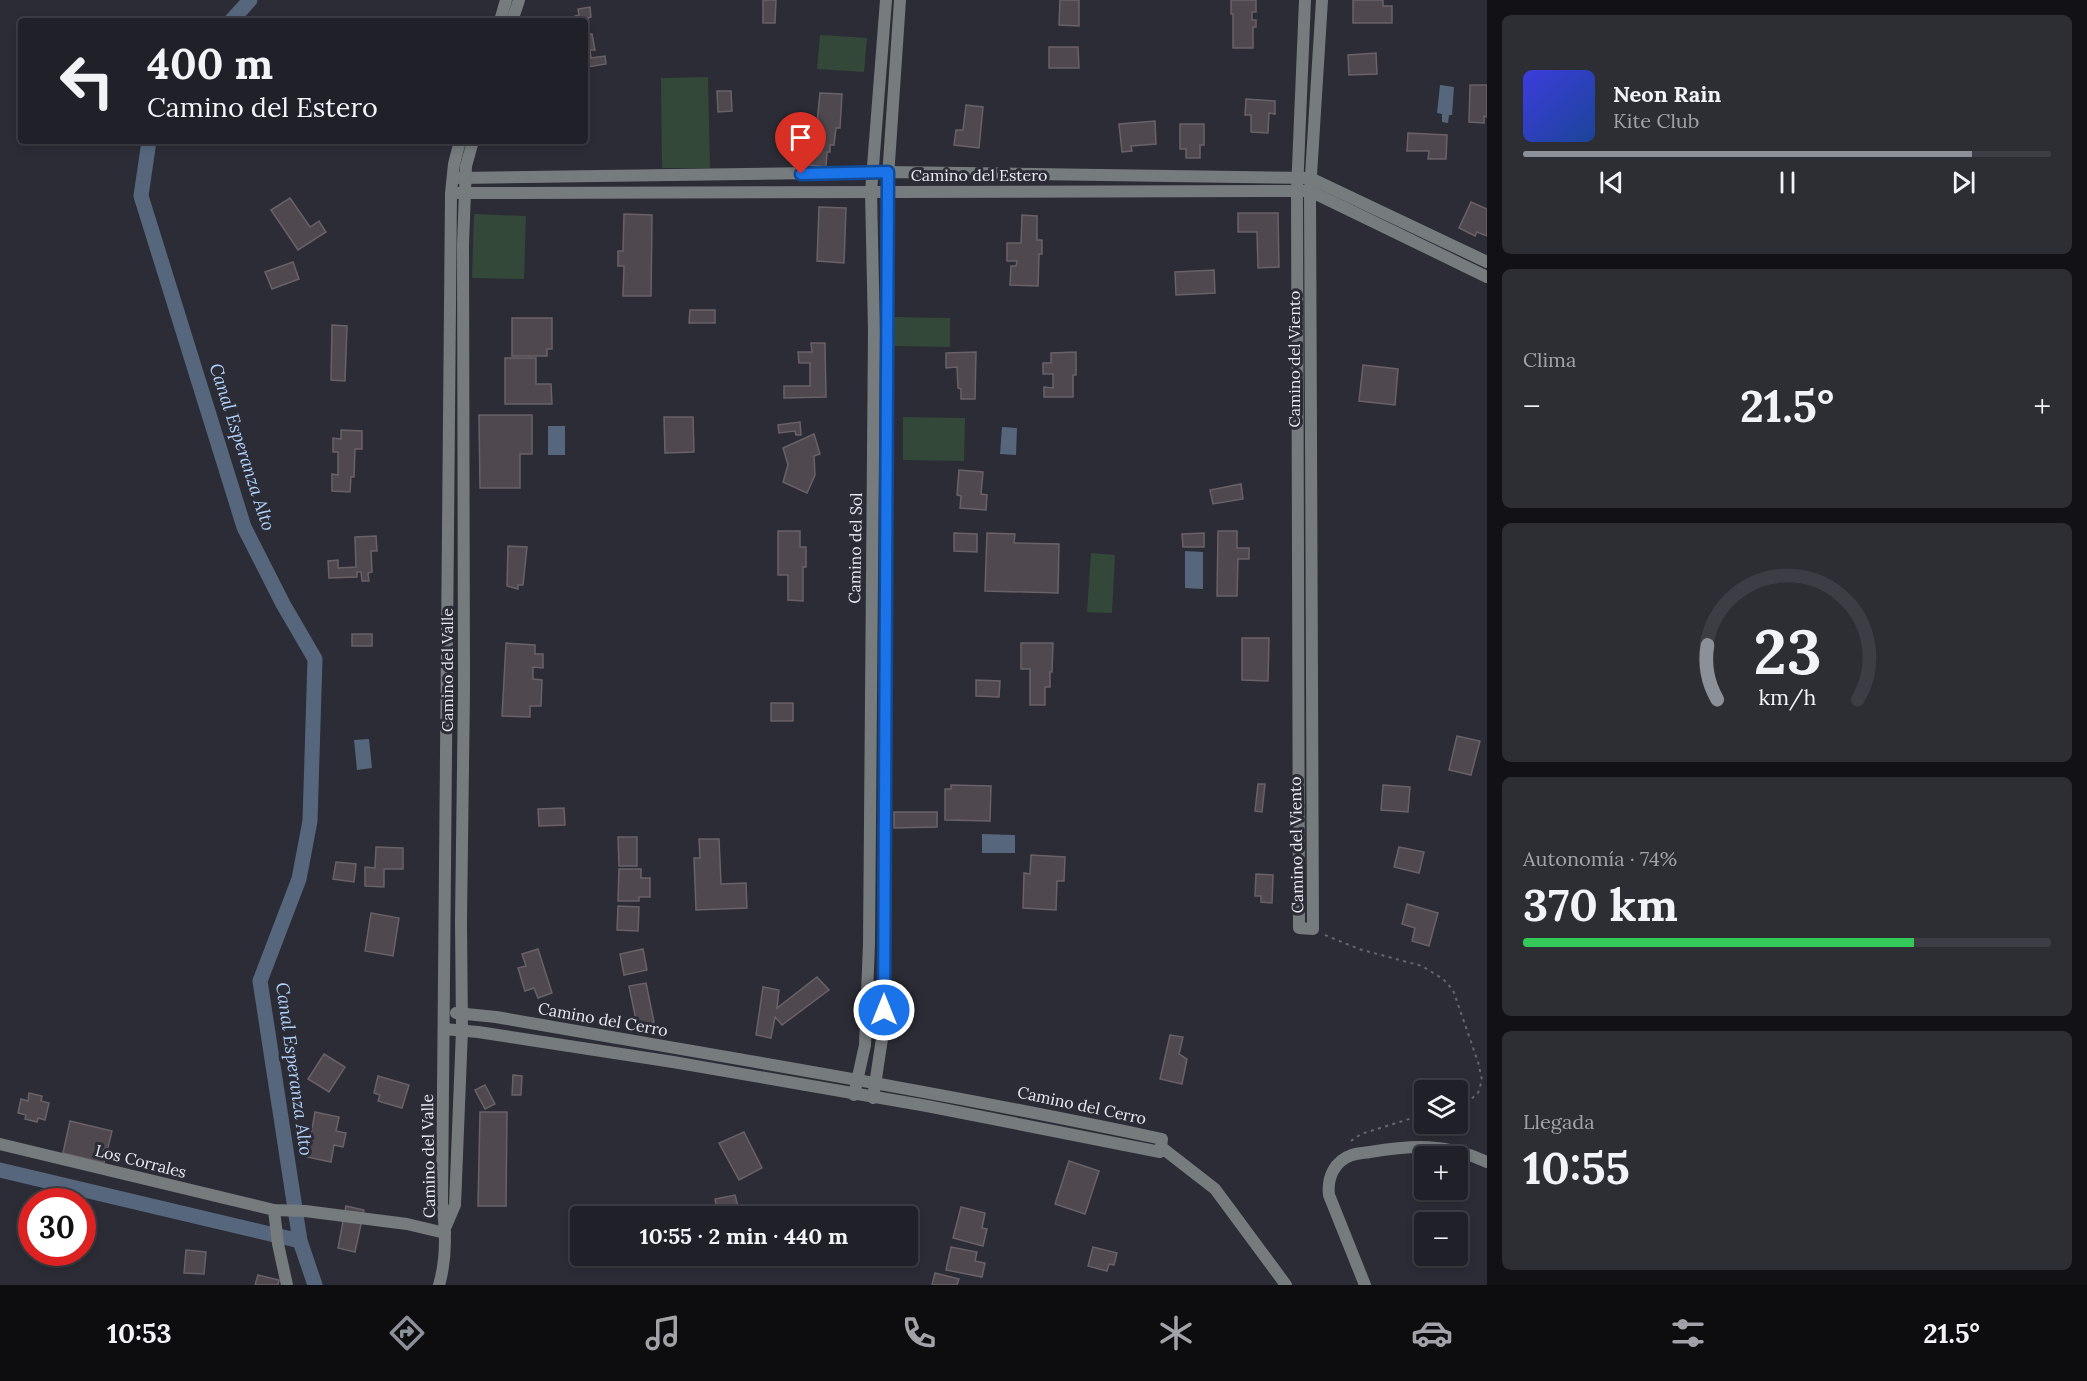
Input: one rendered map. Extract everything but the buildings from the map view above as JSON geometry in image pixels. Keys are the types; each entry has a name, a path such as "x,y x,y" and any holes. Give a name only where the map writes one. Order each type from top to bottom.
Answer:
{"street":[{"path":"501,18 506,0"},
{"path":"513,18 519,0"},
{"name":"Camino del Sol","path":"855,1095 865,1045 869,944 874,342 871,192 886,0"},
{"name":"Camino del Sol","path":"873,1098 884,1032 887,192 900,0"},
{"name":"Camino del Viento","path":"1304,178 1305,0"},
{"name":"Camino del Viento","path":"1313,929 1303,191 1322,0"},
{"name":"Camino del Valle","path":"445,1230 442,1203 451,193 459,144"},
{"name":"Camino del Valle","path":"445,1230 455,1205 462,1030 463,244 466,166 472,144"},
{"name":"Camino del Estero","path":"452,177 888,172 1304,178 1487,262"},
{"name":"Camino del Estero","path":"451,193 1303,191 1487,277"},
{"name":"Camino del Cerro","path":"444,1011 496,1017 858,1079 878,1077 1162,1139 1161,1147 1160,1152 927,1106 673,1062 444,1029"},
{"name":"Los Corrales","path":"0,1144 274,1210 304,1211 445,1230"},
{"path":"1365,1285 1329,1195 1329,1182 1338,1164 1352,1155 1414,1146 1445,1148 1487,1161"},
{"path":"1161,1147 1215,1189 1286,1285"},
{"path":"274,1210 287,1285"},
{"path":"440,1285 445,1230"}],"path":[{"path":"1313,929 1359,949 1422,966 1443,979 1454,990 1482,1080 1478,1093 1468,1101"},
{"path":"1347,1143 1361,1134 1414,1117"}],"green space":[{"path":"820,35 867,38 864,72 817,69"},
{"path":"708,77 710,168 662,168 661,78"},
{"path":"474,214 526,216 524,279 472,278"},
{"path":"894,317 950,318 950,347 894,346"},
{"path":"903,417 965,418 964,461 903,460"},
{"path":"1091,553 1115,555 1112,613 1087,612"}],"water":[{"path":"1440,85 1454,87 1452,115 1449,115 1448,123 1442,122 1442,114 1437,113"},
{"path":"548,426 565,426 565,455 548,455"},
{"path":"1002,427 1017,428 1016,455 1000,454"},
{"path":"1185,551 1203,552 1203,589 1185,588"},
{"path":"369,739 372,768 357,770 354,740"},
{"path":"982,834 1015,835 1015,853 982,853"}],"waterway":[{"name":"Canal Esperanza Alto","path":"234,18 250,0"},
{"name":"Canal Esperanza Alto","path":"149,144 141,196 244,527 283,604 315,659 310,821 299,879 260,981 300,1241 315,1285"},
{"path":"0,1170 300,1241"}],"route":[{"path":"801,174 888,172 884,1010"}]}
